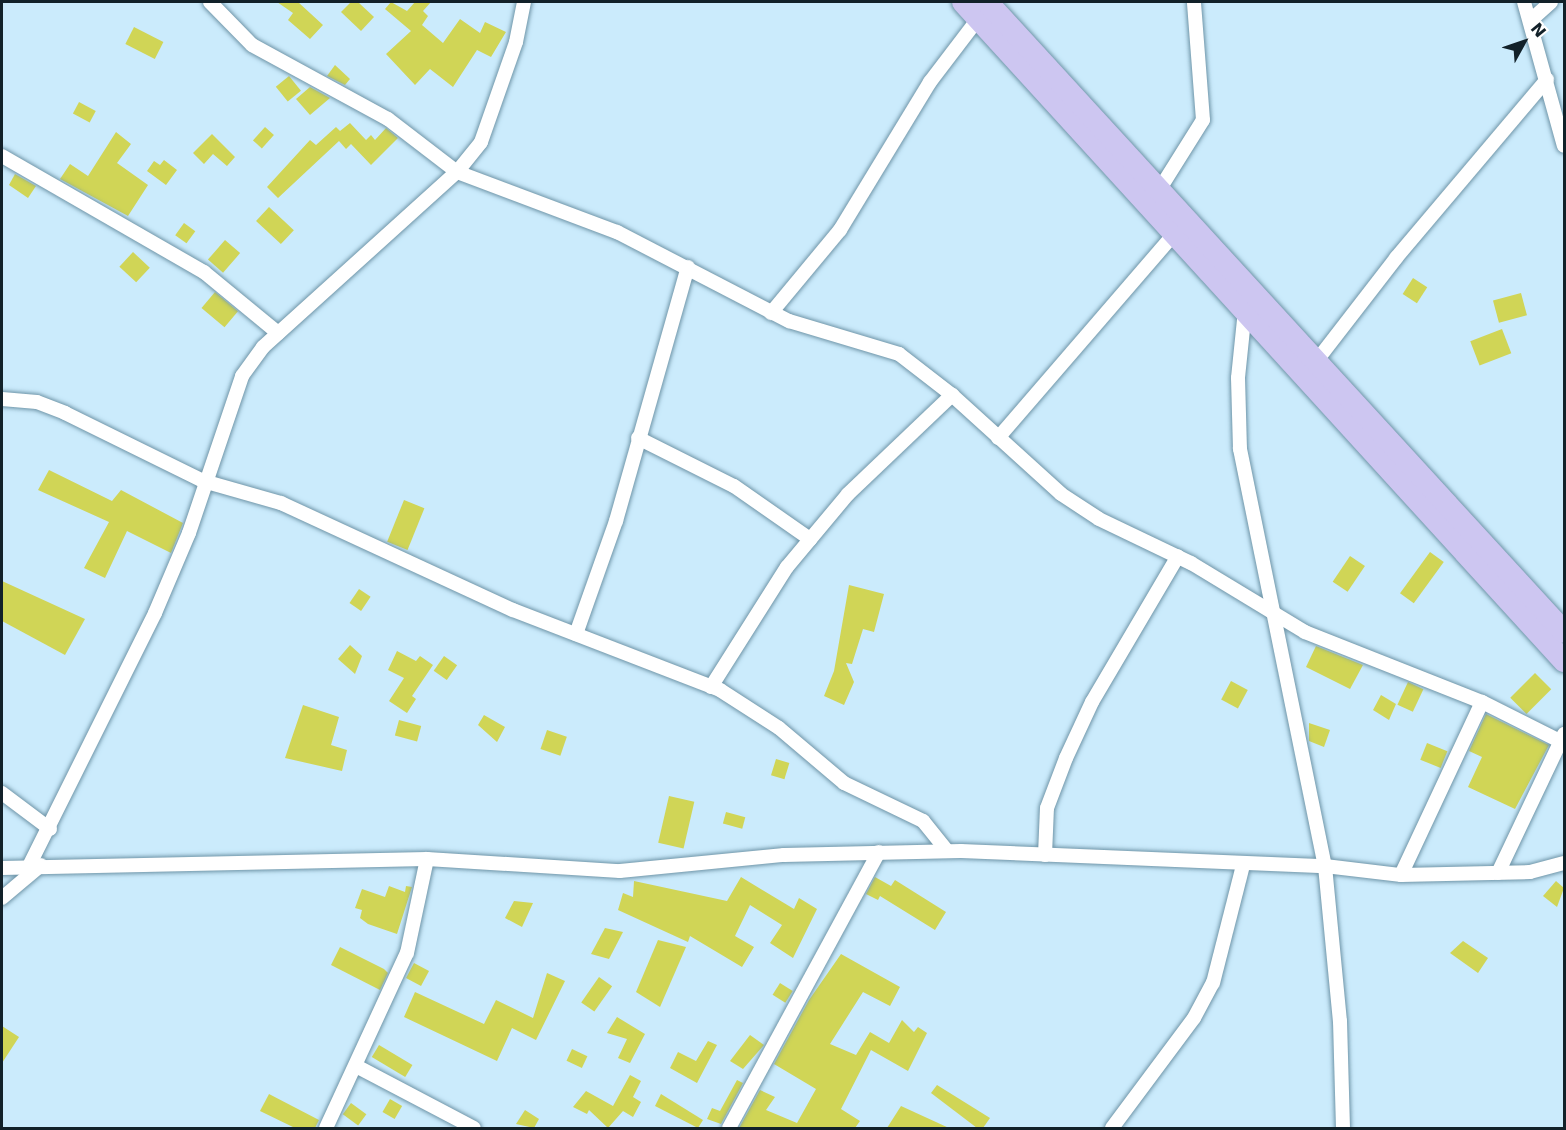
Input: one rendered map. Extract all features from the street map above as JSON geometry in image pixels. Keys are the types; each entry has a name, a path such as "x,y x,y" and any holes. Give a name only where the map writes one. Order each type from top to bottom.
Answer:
{"main road":[{"path":"963,2 983,10 1161,187 1564,632"},
{"path":"983,10 1176,232 1564,661"}],"street":[{"path":"210,2 252,45 388,119 457,172 617,232 688,267 771,313 883,346 952,395 1061,494 1099,519 1178,556 1271,615 1561,737 1498,873"},
{"path":"2,898 35,865 50,829 155,613 189,533 203,481 242,376 278,333 323,297 410,211 457,172 481,142 523,8 511,2"},
{"path":"1161,187 1203,120 1194,2"},
{"path":"1524,2 1547,79 1561,114 1564,146"},
{"path":"1531,20 1551,2"},
{"path":"771,313 853,211 930,82 983,10"},
{"path":"1318,359 1396,258 1547,79"},
{"path":"2,156 204,272 278,333"},
{"path":"998,438 1176,232"},
{"path":"576,634 638,438 688,267"},
{"path":"1245,308 1238,378 1240,449 1271,615 1325,866 1340,1021 1343,1128"},
{"path":"711,687 787,567 810,539 848,494 952,395"},
{"path":"2,399 37,402 65,413 203,481 281,503 513,610 711,687 778,728 844,783 923,821 947,851"},
{"path":"638,438 734,486 810,539"},
{"path":"1045,855 1047,808 1066,758 1092,702 1178,556"},
{"path":"1401,875 1482,702"},
{"path":"2,793 50,829"},
{"path":"2,868 35,865 427,859 620,871 784,855 947,851 1243,865 1325,866 1401,875 1498,873 1564,863"},
{"path":"729,1128 879,852"},
{"path":"326,1128 407,953 427,859"},
{"path":"1112,1128 1194,1018 1213,983 1243,865"},
{"path":"356,1066 474,1128"}],"building":[{"path":"277,2 298,2 323,25 310,39 288,20 293,13"},
{"path":"351,2 358,2 374,17 361,31 341,12"},
{"path":"391,2 407,11 415,2 431,2 423,11 428,16 422,25 443,43 460,19 480,33 485,22 506,32 491,57 477,50 453,87 430,69 415,85 386,54 411,31 385,9"},
{"path":"134,27 163,42 155,59 125,44"},
{"path":"335,65 350,79 345,85 327,76"},
{"path":"289,76 301,91 288,101 276,87"},
{"path":"310,87 330,98 310,115 296,99"},
{"path":"79,102 96,111 90,122 73,113"},
{"path":"350,123 366,140 371,135 375,140 386,128 398,138 371,165 351,144 346,149 339,141 278,198 267,187 310,140 316,145 336,127 340,131"},
{"path":"265,127 274,135 262,148 253,140"},
{"path":"116,132 131,144 117,163 148,185 128,216 60,179 70,164 88,176"},
{"path":"212,134 235,157 227,166 213,154 204,164 193,153"},
{"path":"164,160 177,170 166,185 147,171 154,161 160,165"},
{"path":"15,174 36,186 28,198 9,185"},
{"path":"269,207 294,230 281,244 256,221"},
{"path":"184,223 195,231 187,243 175,235"},
{"path":"225,240 240,253 223,273 208,260"},
{"path":"133,252 150,268 136,282 119,267"},
{"path":"1413,278 1427,287 1417,303 1403,294"},
{"path":"215,292 238,311 224,327 202,308"},
{"path":"1521,293 1527,315 1499,323 1493,301"},
{"path":"1502,329 1511,353 1480,365 1470,341"},
{"path":"49,470 112,501 121,490 183,523 171,553 127,531 105,578 84,568 109,522 38,490"},
{"path":"404,500 424,508 408,550 387,542"},
{"path":"1430,552 1444,562 1414,603 1400,593"},
{"path":"1350,556 1365,566 1348,592 1333,582"},
{"path":"2,581 85,619 65,655 2,621"},
{"path":"849,585 884,594 874,632 863,629 852,664 846,663 854,682 844,705 824,696 834,671"},
{"path":"359,589 371,597 361,611 349,603"},
{"path":"350,645 362,656 355,674 338,659"},
{"path":"1316,646 1363,665 1350,689 1306,667"},
{"path":"397,651 416,661 420,656 433,665 412,696 416,699 407,713 389,701 404,678 388,670"},
{"path":"444,656 457,665 447,680 434,671"},
{"path":"1535,673 1551,689 1527,714 1510,698"},
{"path":"1231,681 1248,690 1238,708 1221,700"},
{"path":"1408,682 1423,689 1413,712 1397,705"},
{"path":"1381,695 1396,704 1389,720 1373,710"},
{"path":"303,705 339,717 331,745 347,750 342,771 285,758"},
{"path":"1486,714 1549,745 1515,809 1468,787 1482,757 1469,751"},
{"path":"484,715 505,727 497,742 478,725"},
{"path":"399,720 421,726 417,741 395,735"},
{"path":"1309,723 1330,730 1324,747 1309,741"},
{"path":"547,730 567,737 560,756 540,749"},
{"path":"1427,743 1447,751 1441,768 1420,760"},
{"path":"776,759 789,763 784,779 771,775"},
{"path":"669,796 694,802 684,849 658,843"},
{"path":"726,812 745,817 742,829 723,824"},
{"path":"741,877 794,909 799,898 817,909 793,958 770,943 782,925 750,905 735,936 754,947 742,967 690,936 688,942 618,910 623,893 633,897 634,881 727,901"},
{"path":"875,877 891,886 895,880 946,912 935,930 880,896 878,900 866,894"},
{"path":"1556,881 1564,888 1557,907 1543,896"},
{"path":"389,886 405,892 406,886 412,887 397,934 368,924 360,918 362,910 355,908 362,889 385,897"},
{"path":"514,901 533,903 522,927 505,918"},
{"path":"605,928 623,932 609,959 591,954"},
{"path":"658,940 686,947 660,1007 636,992"},
{"path":"1463,941 1488,958 1478,973 1450,953"},
{"path":"340,947 388,973 380,990 331,965"},
{"path":"841,954 900,987 890,1006 863,992 830,1044 856,1055 870,1032 889,1043 902,1020 914,1032 918,1027 927,1033 908,1071 871,1050 841,1109 860,1121 855,1128 739,1128 760,1090 775,1097 766,1110 797,1123 816,1089 774,1064 809,1000"},
{"path":"414,963 429,971 421,986 406,978"},
{"path":"547,973 565,981 536,1040 512,1028 497,1061 404,1017 415,992 484,1024 496,1000 533,1018"},
{"path":"599,977 612,986 594,1012 581,1002"},
{"path":"780,983 793,991 785,1003 773,995"},
{"path":"617,1017 645,1034 630,1063 618,1058 627,1039 607,1033"},
{"path":"2,1026 19,1037 2,1063"},
{"path":"750,1035 764,1045 743,1069 730,1061"},
{"path":"708,1041 717,1045 697,1083 670,1068 678,1052 696,1061"},
{"path":"379,1045 412,1065 405,1077 372,1057"},
{"path":"572,1049 587,1056 582,1068 567,1061"},
{"path":"630,1075 641,1081 633,1097 641,1102 633,1117 623,1111 608,1128 589,1110 587,1114 573,1107 586,1091 613,1106"},
{"path":"737,1080 743,1083 721,1124 707,1119 712,1108 720,1111"},
{"path":"937,1085 990,1118 983,1128 977,1128 931,1093"},
{"path":"269,1094 319,1120 315,1128 295,1128 260,1111"},
{"path":"661,1094 703,1120 698,1128 655,1106"},
{"path":"390,1099 402,1106 395,1119 382,1112"},
{"path":"351,1103 366,1114 358,1125 343,1114"},
{"path":"901,1106 949,1128 887,1128"},
{"path":"525,1110 539,1119 534,1128 516,1124"}]}
